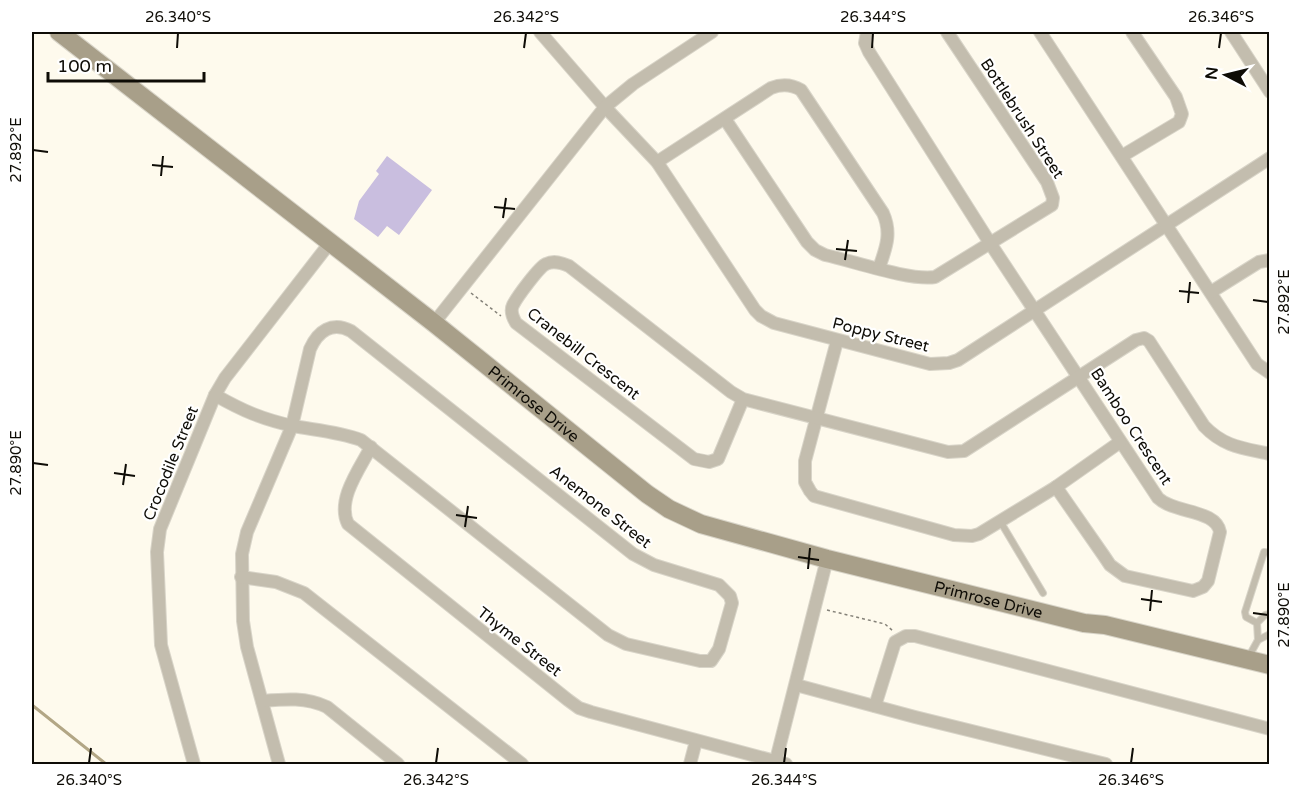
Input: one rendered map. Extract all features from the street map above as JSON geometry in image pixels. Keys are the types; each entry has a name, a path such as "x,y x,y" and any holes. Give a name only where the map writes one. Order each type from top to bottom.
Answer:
{"street":[{"name":"Primrose Drive","path":"59,32 669,509 700,524 827,559 1084,623 1105,625 1269,665"},
{"name":"Poppy Street","path":"540,32 605,107 657,162 761,316 774,323 837,341 930,364 958,360 1269,158"},
{"path":"434,324 605,107 633,84 712,32"},
{"name":"Bamboo Crescent","path":"867,32 866,43 869,52 1120,442 1164,503 1182,511 1208,516 1216,520 1220,532 1208,581 1199,590 1186,590 1125,576 1117,571 1104,556 1056,487"},
{"name":"Bottlebrush Street","path":"725,119 807,242 815,250 825,255 924,279 935,277 1052,205 1053,198 1047,182 947,32"},
{"path":"1040,32 1257,364 1269,373"},
{"path":"1122,156 1179,122 1182,114 1176,97 1132,32"},
{"path":"1231,32 1269,92"},
{"path":"657,162 777,86 790,85 801,90 888,224 889,234 879,268"},
{"name":"Crocodile Street","path":"194,765 161,645 158,539 170,503 215,395 233,367 329,244"},
{"path":"1211,292 1258,262 1269,260"},
{"name":"Cranebill Crescent","path":"743,399 718,459 709,462 694,459 529,333 513,318 513,305 543,267 552,262 560,262 569,266 743,399 940,450 956,452 964,451 1079,375 1136,340 1144,338 1149,341 1204,426 1212,434 1220,441 1231,445 1269,454"},
{"name":"Anemone Street","path":"215,395 255,416 292,426 355,438 371,447 615,640 699,661 711,661 715,657 732,603 726,590 719,585 654,565 633,554 351,331 336,326 328,328 314,339 307,357 292,426"},
{"path":"837,341 803,475 807,487 814,496 954,535 972,536 1056,487 1120,442"},
{"path":"279,765 247,647 241,577 244,542 292,426"},
{"name":"Thyme Street","path":"371,447 345,502 345,518 352,529 579,708 779,764"},
{"path":"779,764 827,559"},
{"path":"241,577 276,582 304,593 522,765"},
{"name":"Primrose Drive","path":"1084,623 1105,632 1269,677"},
{"path":"875,706 892,648 900,638 915,636 1269,729"},
{"path":"796,685 1106,765"},
{"path":"262,701 294,699 317,702 327,707 398,765"},
{"path":"690,765 696,741"}],"lane":[{"path":"1000,521 1043,592"},
{"path":"1257,623 1246,617 1245,612 1264,552 1269,553"},
{"path":"1248,660 1258,640 1257,623 1269,614"},
{"path":"1258,640 1269,634"}],"path":[{"path":"463,287 503,317 513,318"},
{"path":"815,607 885,624 900,638"}],"building":[{"path":"387,156 432,190 399,235 387,226 378,237 354,219 359,201 379,174 376,171"}],"waterway":[{"path":"32,705 106,764"}]}
